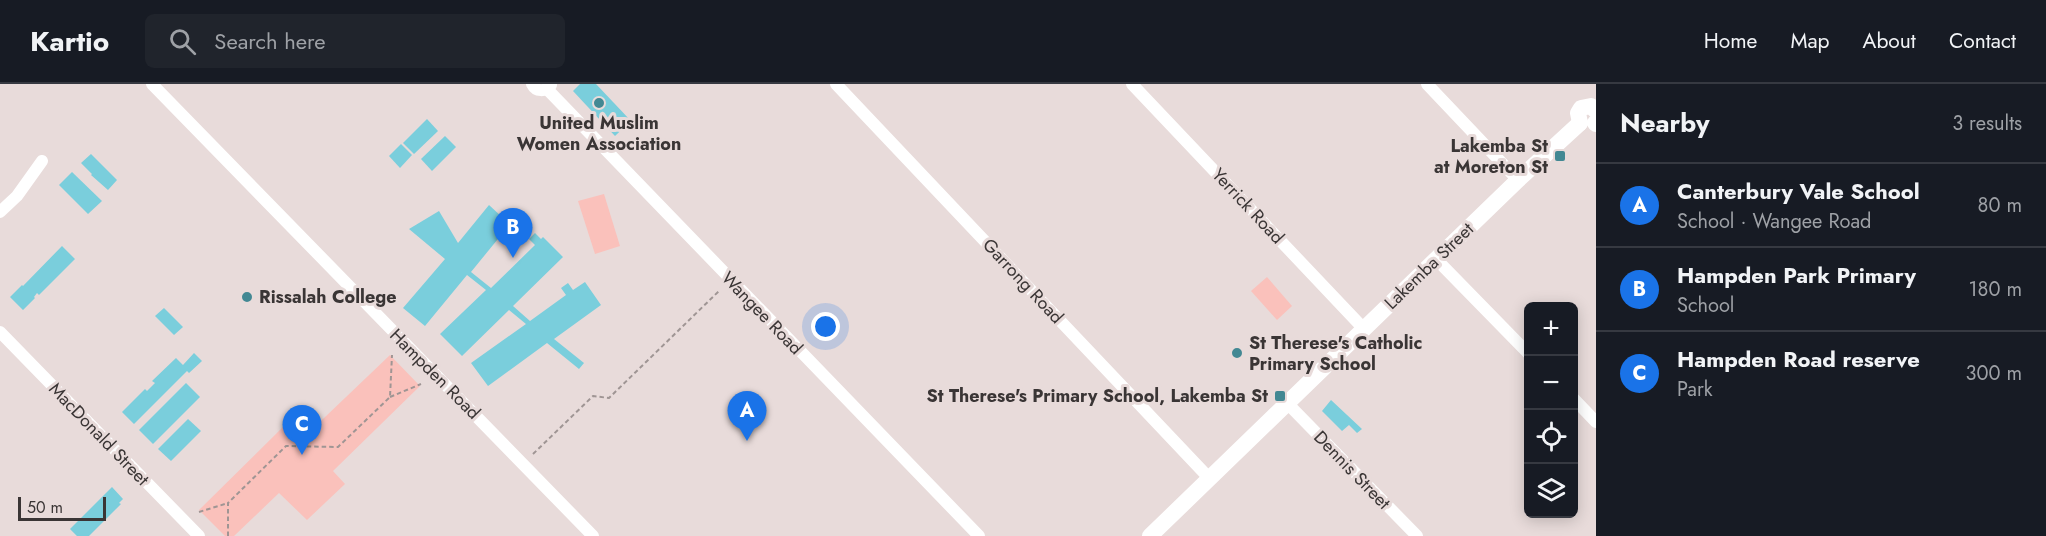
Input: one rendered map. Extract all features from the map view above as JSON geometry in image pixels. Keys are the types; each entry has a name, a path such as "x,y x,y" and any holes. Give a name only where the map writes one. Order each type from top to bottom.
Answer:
{"main road":[{"name":"Lakemba Street","path":"1150,536 1518,180 1593,116"}],"street":[{"name":"Hampden Road","path":"152,84 593,536"},
{"path":"532,84 537,90 549,87"},
{"name":"Garrong Road","path":"836,84 1210,478"},
{"name":"Yerrick Road","path":"1132,84 1364,329"},
{"path":"1427,84 1518,180"},
{"name":"Wangee Road","path":"549,87 979,536"},
{"path":"0,213 17,196 42,161"},
{"path":"1436,259 1524,349"},
{"name":"MacDonald Street","path":"0,332 199,536"},
{"path":"1578,403 1596,422"},
{"name":"Dennis Street","path":"1288,404 1417,536"}],"path":[{"path":"533,454 593,396 609,398 719,291"},
{"path":"390,397 392,355"},
{"path":"199,513 228,503 286,446 338,447 390,397 421,384"},
{"path":"228,503 228,536"}],"shaded area":[{"path":"604,194 620,246 595,254 578,201"},
{"path":"1267,277 1292,306 1277,320 1251,291"},
{"path":"390,355 420,386 333,471 345,484 307,520 279,493 234,536 225,536 199,510 287,423 302,439"}],"building":[{"name":"United Muslim Women Association","path":"580,84 596,84 631,121 615,136 573,91"},
{"path":"427,119 438,131 414,154 403,143"},
{"path":"445,136 456,147 432,171 421,159"},
{"path":"401,144 412,155 400,168 389,156"},
{"path":"91,154 117,180 108,190 81,163"},
{"path":"72,172 102,201 88,214 59,185"},
{"path":"489,205 502,217 507,211 515,218 471,272 491,288 535,245 529,239 535,233 541,239 543,237 563,257 513,306 530,321 566,295 561,288 568,283 573,290 585,282 601,305 554,339 584,363 579,369 547,343 488,386 471,363 526,324 509,310 462,356 440,334 486,290 467,275 425,326 403,308 445,259 409,229 439,211 458,243"},
{"path":"62,246 75,259 39,295 37,293 23,310 10,297"},
{"path":"164,308 183,327 174,335 155,316"},
{"path":"194,353 202,361 189,373 187,371 134,424 122,412 145,389 147,391 155,383 152,381 176,358 183,365"},
{"path":"186,383 200,397 153,444 139,430"},
{"path":"1331,400 1362,429 1357,433 1349,425 1342,431 1322,411"},
{"path":"188,419 201,431 171,461 158,449"},
{"path":"112,487 123,499 119,503 121,504 89,536 77,536 70,529"}],"place":[{"name":"United Muslim Women Association","path":"599,103"},
{"name":"Lakemba St at Moreton St","path":"1560,156"},
{"name":"Hampden Park Primary","path":"513,258"},
{"name":"Rissalah College","path":"247,297"},
{"name":"St Therese's Catholic Primary School","path":"1237,353"},
{"name":"St Therese's Primary School, Lakemba St","path":"1280,396"},
{"name":"Canterbury Vale School","path":"747,441"},
{"name":"Hampden Road reserve","path":"302,455"}]}
